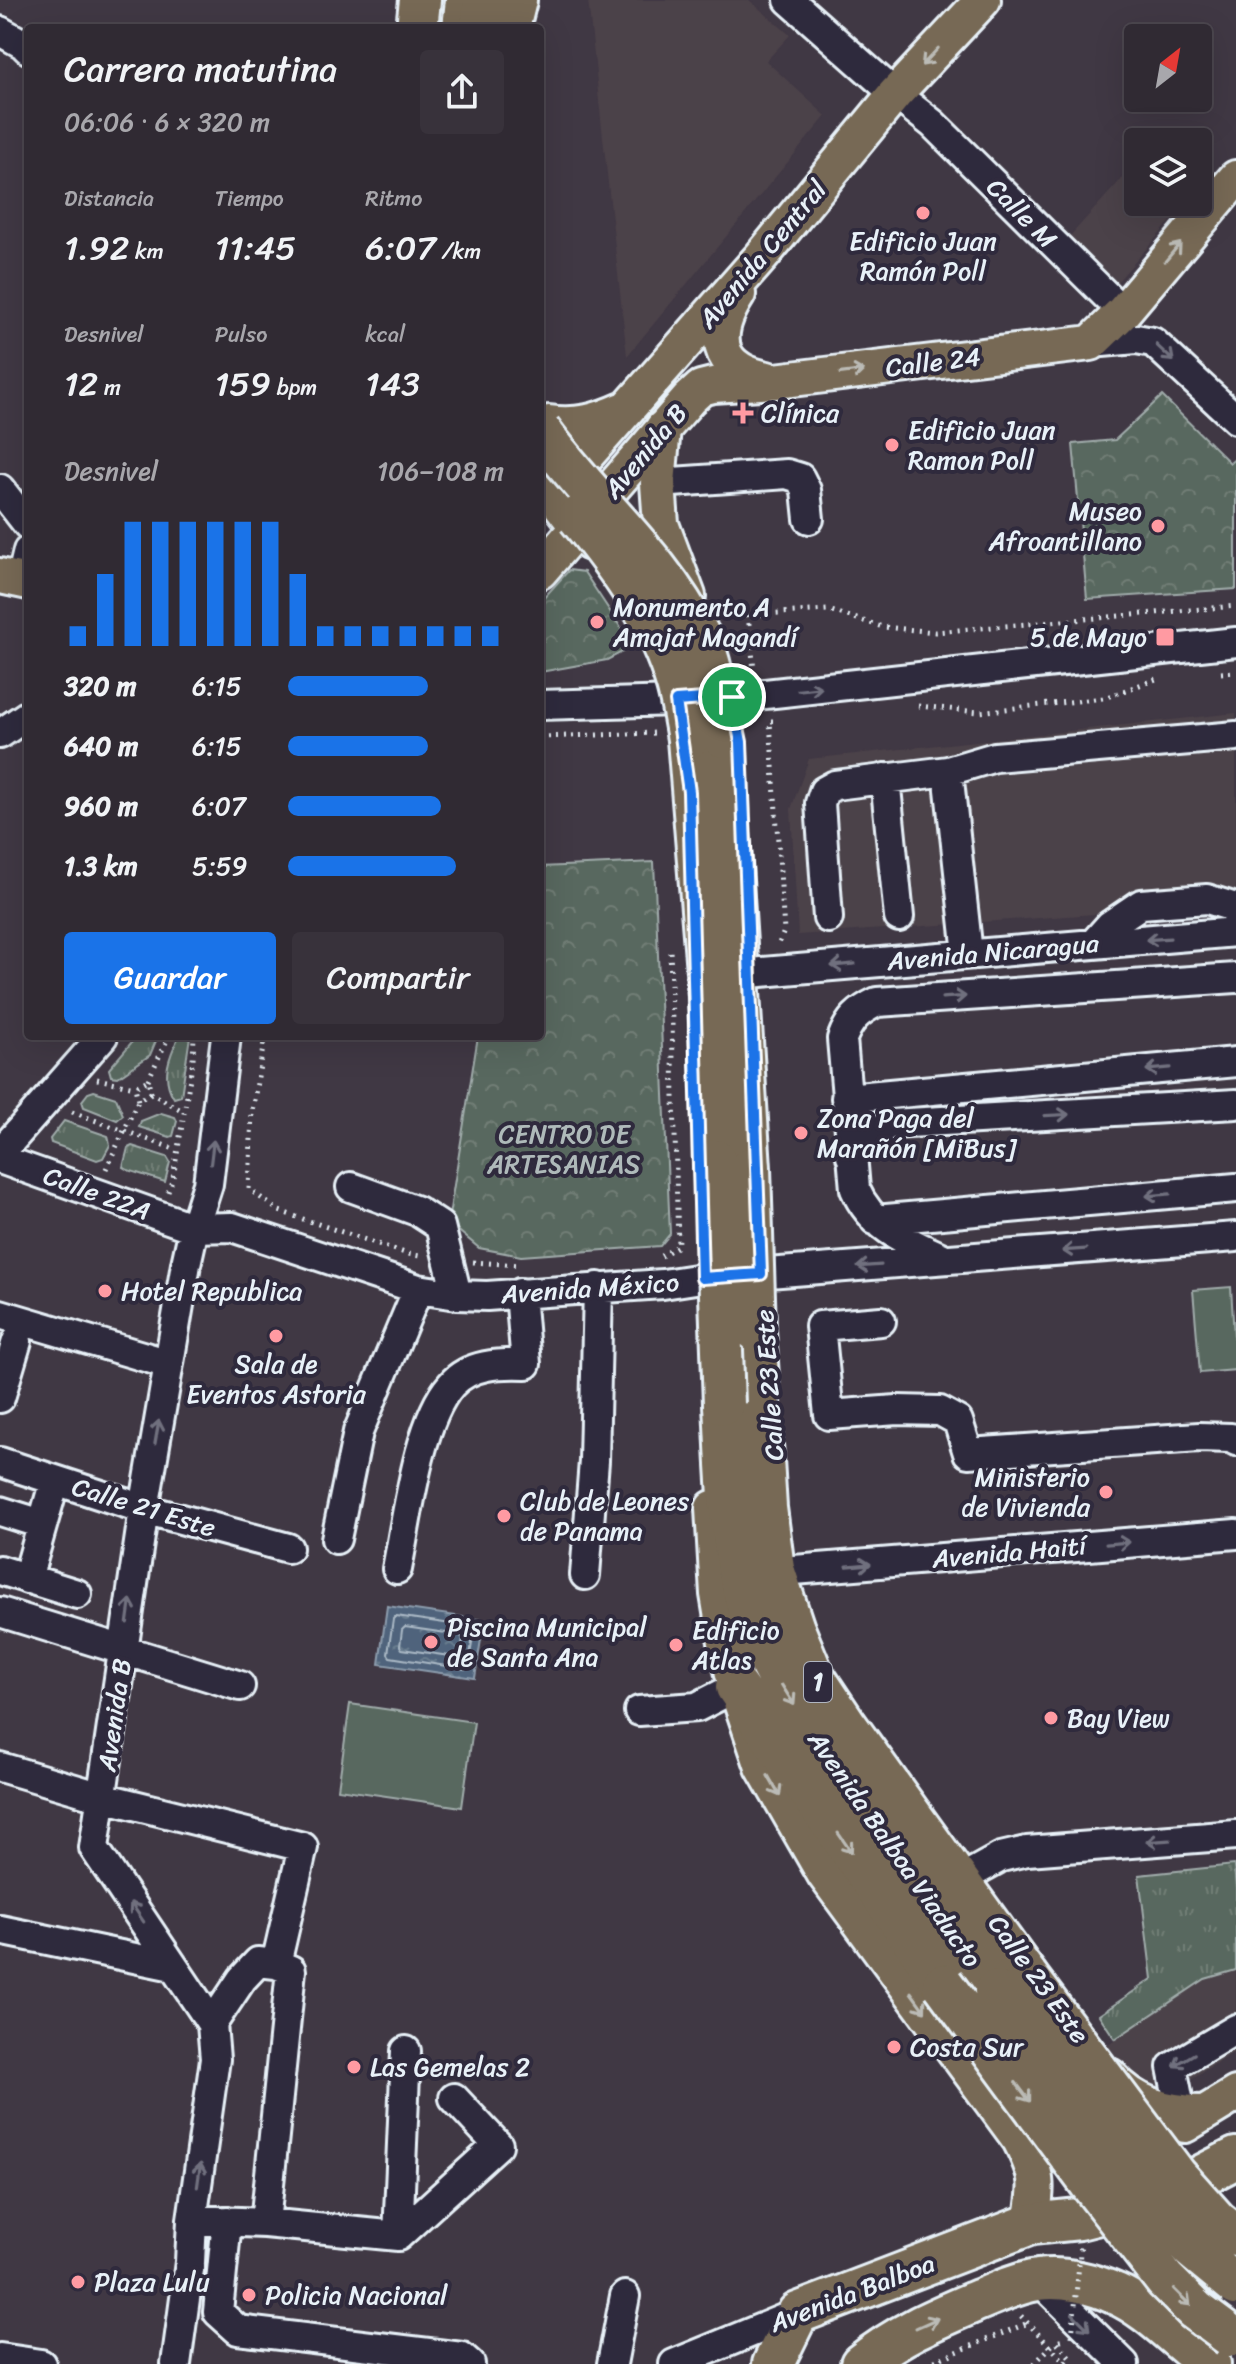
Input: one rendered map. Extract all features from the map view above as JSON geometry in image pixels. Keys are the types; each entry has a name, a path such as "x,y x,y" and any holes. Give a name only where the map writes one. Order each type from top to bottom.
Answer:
{"highway":[{"path":"417,24 420,0"},
{"path":"433,24 436,0"},
{"path":"481,24 484,0"},
{"path":"510,24 516,0"},
{"name":"Avenida Balboa Viaducto","path":"544,422 562,461 650,561 677,599 700,637 714,680 723,737 750,1168 755,1330 766,1508 774,1569 794,1629 813,1675 847,1726 1027,1976 1176,2175 1217,2221 1236,2236"},
{"name":"Avenida Balboa Viaducto","path":"544,488 604,549 639,598 661,641 677,685 688,739 709,995 731,1522 740,1579 754,1627 782,1685 819,1744 995,1991 1147,2197 1191,2248 1236,2285"},
{"path":"736,1687 943,1984 1089,2182 1165,2280 1225,2346"},
{"name":"Avenida Balboa","path":"798,2313 1031,2224 1079,2219 1130,2206 1172,2191 1236,2158"},
{"path":"861,2364 886,2344 918,2326 998,2292 1039,2280 1080,2282 1118,2295 1145,2313 1225,2346"},
{"path":"773,2364 798,2313"}],"main road":[{"path":"460,24 463,0"},
{"path":"498,24 501,0"},
{"name":"Avenida Central","path":"544,486 579,462 627,409 762,256 895,94 983,0"},
{"path":"1091,343 1123,312 1236,178"},
{"path":"762,256 728,312 722,341 724,352 735,368 775,381"},
{"name":"Calle 24","path":"775,381 1091,343"},
{"name":"Avenida B","path":"544,566 701,388 775,381"},
{"path":"544,420 568,426 588,423 627,409"},
{"name":"Calle 23 Este","path":"544,421 607,496 693,608 722,665 732,697 741,742 761,1274 782,1571 801,1632 857,1727 1106,2072 1142,2102 1158,2108 1192,2113"},
{"path":"663,428 658,483 661,524 693,608"},
{"path":"544,488 579,527 623,590 649,637 676,701 689,792 702,1278 718,1594 736,1687 763,1767 825,1875 1020,2140 1038,2181 1031,2224"},
{"path":"1020,2140 1053,2149 1073,2146 1091,2138 1107,2126 1126,2091"},
{"name":"Avenida Balboa","path":"1031,2224 1192,2113 1236,2094"}],"street":[{"name":"Calle M","path":"789,0 933,124 1123,312"},
{"path":"0,31 24,45"},
{"name":"Calle 24","path":"1091,343 1136,339 1153,342 1236,419"},
{"path":"658,483 787,474 800,478 806,490 809,519"},
{"path":"0,489 24,520"},
{"path":"544,705 732,697 1236,642"},
{"path":"0,734 24,718"},
{"path":"828,918 820,803 824,791 835,785 948,771 995,757 1236,736"},
{"path":"948,771 968,954"},
{"path":"885,778 899,917"},
{"path":"1093,944 1110,925 1141,904 1207,899 1236,908"},
{"name":"Avenida Nicaragua","path":"750,973 1236,932"},
{"path":"947,1260 906,1241 875,1220 862,1205 855,1189 842,1039 847,1024 860,1010 877,1002 1236,978"},
{"path":"0,1153 99,1040"},
{"name":"Avenida B","path":"212,2024 94,1848 144,1509 194,1228 208,1184 226,1040"},
{"path":"846,1098 1236,1062"},
{"path":"851,1156 877,1130 891,1124 1236,1104"},
{"name":"Calle 22A","path":"0,1159 194,1228"},
{"path":"351,1187 417,1211 440,1226 457,1295"},
{"path":"875,1220 1236,1188"},
{"name":"Avenida México","path":"194,1228 232,1227 418,1289 487,1296 1236,1237"},
{"path":"585,1575 594,1461 598,1287"},
{"path":"336,1539 358,1432 418,1289"},
{"path":"397,1569 422,1446 436,1407 452,1383 475,1369 500,1363 526,1364 520,1293"},
{"path":"0,1314 169,1364"},
{"path":"881,1321 820,1326 829,1415 897,1410 940,1411 958,1421 968,1453 1199,1437 1231,1438 1236,1441"},
{"path":"0,1398 17,1341"},
{"name":"Calle 21 Este","path":"0,1462 144,1509 288,1548"},
{"path":"55,1480 42,1524 13,1574 77,1594"},
{"path":"0,1511 42,1524"},
{"name":"Avenida Haití","path":"782,1571 1236,1534"},
{"path":"0,1612 240,1686"},
{"path":"639,1711 697,1707 736,1687"},
{"path":"0,1767 102,1797 303,1847 276,1964"},
{"path":"965,1877 1001,1857 1027,1851 1236,1835"},
{"path":"0,1930 173,1966"},
{"path":"176,2364 215,2059 212,2024 242,1979 258,1962 291,1970 265,2223"},
{"path":"1192,2113 1172,2067 1236,2029"},
{"path":"398,2236 406,2051"},
{"path":"192,2220 265,2223 398,2236 498,2145 454,2098"},
{"path":"227,2221 218,2312 238,2330 462,2357 470,2364"},
{"path":"1039,2280 1124,2364"},
{"path":"612,2364 625,2296"},
{"name":"Avenida Balboa","path":"674,2364 798,2313"},
{"path":"0,2358 41,2364"}],"path":[{"path":"693,608 748,615 828,610 883,627 935,632 1236,606"},
{"path":"544,737 659,733"},
{"path":"646,1257 661,1256 678,1246 670,946"},
{"path":"104,1068 95,1079 135,1087 148,1080 167,1040"},
{"path":"166,1197 173,1178 194,1040"},
{"path":"264,1040 252,1112 249,1189 279,1211 408,1254 523,1265"},
{"path":"148,1080 151,1093 183,1111"},
{"path":"135,1087 138,1101"},
{"path":"104,1174 138,1101 151,1093"},
{"path":"77,1099 68,1110 177,1150"},
{"path":"1072,2337 1081,2243"},
{"path":"927,2364 1028,2323"},
{"path":"1034,2364 1056,2341 1070,2357 1065,2362 1043,2340"}],"shaded area":[{"path":"588,0 749,0 790,35 766,61 826,116 627,356"},
{"path":"945,112 1070,236 1124,176 1124,216 1176,216 1117,282 1121,287 1099,311 922,136"},
{"path":"1236,713 1236,904 798,935 791,809 809,759"},
{"path":"1236,1970 1236,2051 1165,2095 1131,2078 1104,2047 1205,1979"}],"green space":[{"name":"Museo Afroantillano","path":"1162,396 1230,463 1236,458 1236,589 1087,599 1073,444 1115,440"},
{"path":"569,570 584,572 629,640 624,651 607,660 544,671 544,598"},
{"name":"CENTRO DE ARTESANIAS","path":"654,862 670,1234 660,1246 521,1256 479,1248 448,1222 477,1040 544,1040 544,867"},
{"path":"134,1040 156,1040 150,1055 118,1077 111,1076 109,1069"},
{"path":"177,1040 189,1040 181,1096 174,1098 167,1074"},
{"path":"94,1091 116,1098 123,1115 117,1120 84,1107 82,1101"},
{"path":"161,1113 175,1117 177,1121 173,1136 139,1127 141,1121"},
{"path":"64,1121 108,1136 110,1145 103,1158 97,1160 51,1143 50,1139"},
{"path":"132,1146 167,1157 170,1162 165,1182 123,1167 128,1148"},
{"path":"1231,1287 1236,1370 1200,1373 1193,1290"},
{"path":"350,1704 474,1722 462,1807 338,1789"},
{"path":"1234,1865 1236,1970 1205,1979 1115,2039 1099,2015 1152,1979 1139,1875"}],"water":[{"name":"Piscina Municipal de Santa Ana","path":"387,1606 484,1620 475,1678 379,1664"}],"place":[{"name":"Edificio Juan Ramón Poll","path":"923,213"},
{"name":"Clínica","path":"743,413"},
{"name":"Edificio Juan Ramon Poll","path":"892,445"},
{"name":"Museo Afroantillano","path":"1158,526"},
{"name":"Monumento A Amajat Magandí","path":"597,622"},
{"name":"5 de Mayo","path":"1165,637"},
{"name":"Zona Paga del Marañón [MiBus]","path":"801,1133"},
{"name":"Hotel Republica","path":"105,1291"},
{"name":"Sala de Eventos Astoria","path":"276,1336"},
{"name":"Ministerio de Vivienda","path":"1106,1492"},
{"name":"Club de Leones de Panama","path":"504,1516"},
{"name":"Piscina Municipal de Santa Ana","path":"431,1642"},
{"name":"Edificio Atlas","path":"676,1645"},
{"name":"Bay View","path":"1051,1718"},
{"name":"Costa Sur","path":"894,2047"},
{"name":"Las Gemelas 2","path":"354,2067"},
{"name":"Plaza Lulu","path":"78,2282"},
{"name":"Policia Nacional","path":"249,2295"}],"route":[{"path":"732,697 741,742 761,1274 702,1278 689,792 676,701 732,697"}]}
